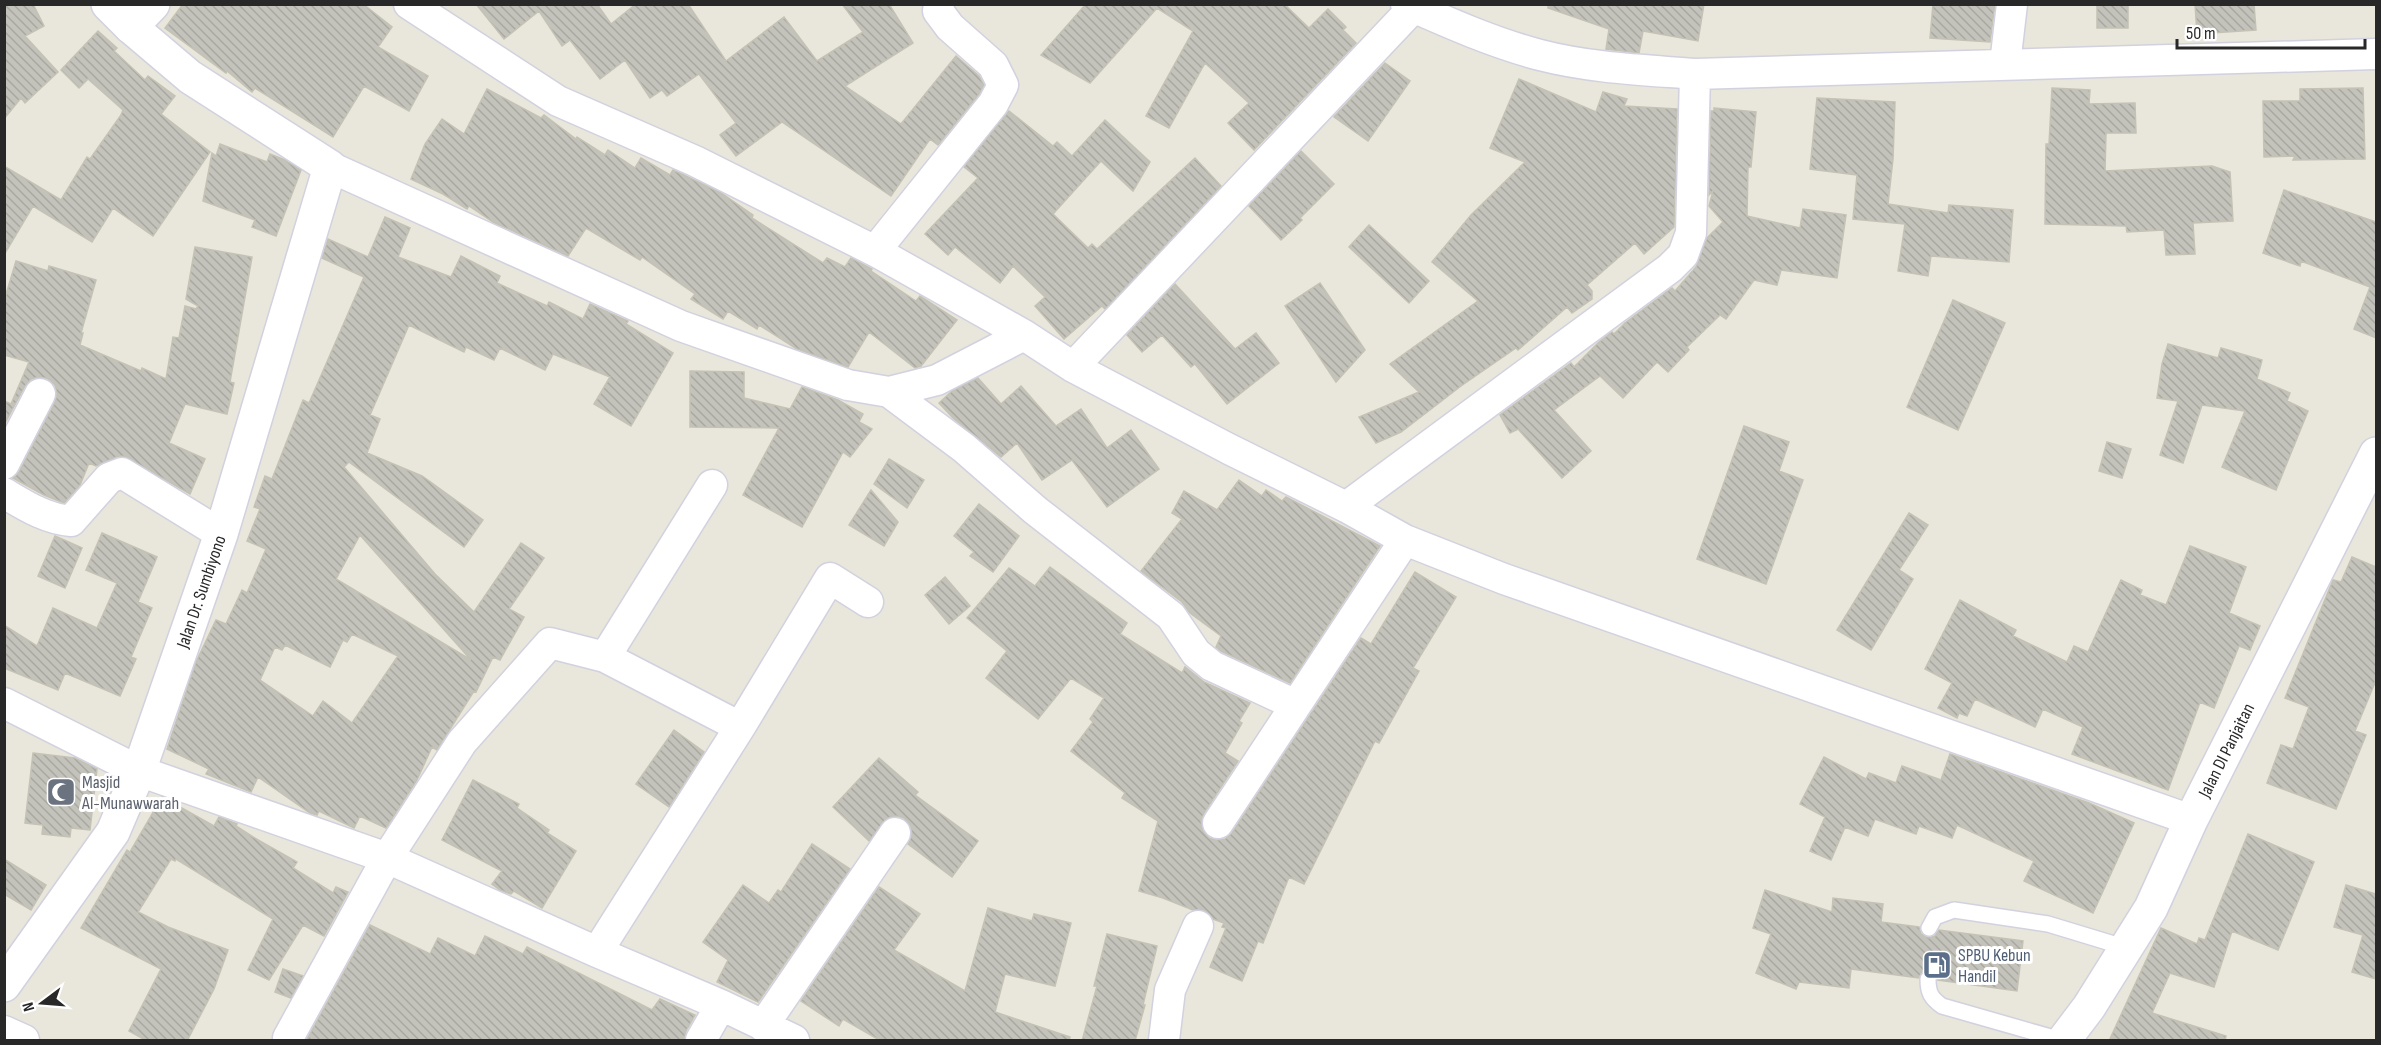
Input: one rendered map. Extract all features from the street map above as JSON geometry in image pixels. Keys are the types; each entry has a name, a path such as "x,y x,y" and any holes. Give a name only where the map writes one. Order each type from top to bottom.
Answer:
{"street":[{"path":"108,4 142,16 190,77 330,167 681,326 848,385 889,392 937,380 1024,335"},
{"path":"409,4 558,101 695,161 875,251 1024,335 1073,367 1346,507 1405,540 1516,583 2191,820"},
{"path":"875,251 993,104 1003,86 993,65 950,27 938,11 939,4"},
{"path":"2005,64 2012,4"},
{"path":"1073,367 1409,6 1447,23 1540,55 1616,68 1695,74 2376,54"},
{"path":"1346,507 1662,274 1683,255 1691,233 1695,74"},
{"name":"Jalan Dr. Sumbiyono","path":"4,985 113,832 139,771 221,534 330,167"},
{"path":"889,392 964,448 1035,510 1171,616 1196,653 1212,666 1296,705"},
{"path":"4,464 40,394"},
{"name":"Jalan DI Panjaitan","path":"2063,1041 2151,909 2191,820 2376,454"},
{"path":"4,493 39,513 71,521 109,478 122,473 221,534"},
{"path":"605,657 712,485"},
{"path":"1218,823 1405,540"},
{"path":"597,952 740,728 830,578 868,603"},
{"path":"288,1038 387,858 462,742 550,643 605,657 740,728"},
{"path":"4,703 139,771 387,858 721,1005 794,1041"},
{"path":"763,1026 895,833"},
{"path":"1164,1041 1170,990 1198,926"},
{"path":"701,1041 721,1005"},
{"path":"4,1031 24,1041"}],"lane":[{"path":"1929,928 1935,917 1954,910 2048,924 2127,948"},
{"path":"1928,979 1928,991 1933,999 1942,1006 2063,1041"}],"building":[{"path":"4,4 33,4 44,26 25,36 58,72 25,103 21,98 4,119"},
{"path":"183,4 363,4 392,27 378,47 428,76 409,111 364,86 333,137 255,88 252,92 227,71 226,73 165,28"},
{"path":"476,4 597,4 611,24 636,4 688,4 726,61 784,17 817,61 863,32 842,4 889,4 913,43 845,86 901,124 956,56 979,76 984,85 938,145 930,139 891,196 782,122 736,156 720,135 736,123 699,74 667,96 662,90 650,98 625,60 600,79 570,40 562,46 539,11 504,39"},
{"path":"1086,4 1284,4 1309,28 1328,9 1346,27 1343,30 1356,43 1254,150 1228,123 1249,103 1205,63 1169,128 1146,116 1193,31 1157,8 1090,83 1041,55"},
{"path":"1548,4 1704,4 1698,41 1643,31 1639,53 1606,49 1609,29 1548,8"},
{"path":"1933,4 1995,4 1990,42 1930,38"},
{"path":"2097,4 2128,4 2128,28 2097,28"},
{"path":"2195,4 2254,4 2256,30 2197,34"},
{"path":"98,31 117,48 114,51 145,80 148,76 175,96 161,114 210,152 153,236 113,208 92,242 33,206 4,255 4,166 61,200 87,157 90,159 121,115 123,110 88,79 79,88 61,70"},
{"path":"1385,63 1410,81 1368,141 1334,117"},
{"path":"1519,79 1596,112 1603,92 1627,99 1624,106 1677,109 1674,227 1644,254 1635,243 1587,285 1592,291 1592,299 1572,313 1567,307 1518,350 1516,348 1461,386 1401,432 1376,443 1359,417 1419,392 1390,364 1478,301 1432,262 1471,215 1525,162 1490,148"},
{"path":"2052,88 2090,90 2089,104 2135,103 2136,133 2106,133 2105,171 2212,166 2230,172 2233,221 2193,223 2195,254 2166,255 2164,230 2127,232 2126,226 2045,224 2046,144 2049,144"},
{"path":"2363,88 2365,159 2293,160 2295,156 2264,157 2263,101 2300,101 2300,89"},
{"path":"487,89 541,118 544,115 576,139 577,137 605,155 608,150 635,168 641,158 670,175 673,170 721,193 753,215 752,218 823,263 827,258 845,267 851,258 872,269 871,271 916,301 920,296 957,320 921,366 915,368 869,332 848,367 797,349 759,325 757,329 728,311 723,319 691,299 695,294 642,257 640,260 586,228 568,256 493,222 469,206 467,209 443,194 411,179 425,144 442,119 464,134"},
{"path":"1817,98 1895,102 1893,159 1888,204 1948,213 1949,205 2013,210 2009,262 1931,256 1928,276 1898,271 1905,224 1853,219 1857,175 1810,169"},
{"path":"1714,108 1756,112 1751,167 1748,167 1747,216 1800,228 1803,209 1846,215 1837,278 1781,270 1777,285 1754,280 1726,319 1720,315 1687,347 1689,350 1668,372 1657,362 1623,398 1600,376 1554,410 1591,451 1562,478 1518,429 1510,433 1500,415 1571,363 1574,367 1599,342 1612,332 1614,334 1672,288 1675,291 1696,267 1707,238 1723,222 1709,206 1713,191 1709,195 1711,111 1714,111"},
{"path":"1009,111 1053,146 1057,142 1072,156 1105,120 1150,162 1133,191 1101,161 1053,214 1088,248 1092,244 1097,249 1195,158 1221,186 1105,309 1102,306 1064,339 1035,306 1045,297 1013,266 1000,283 955,247 948,255 925,234 978,178 964,167"},
{"path":"220,144 267,162 270,154 301,170 276,236 252,227 255,220 203,201 212,153 216,156"},
{"path":"1301,151 1334,184 1281,240 1249,206"},
{"path":"2284,190 2376,222 2376,338 2354,329 2370,287 2301,261 2300,266 2263,253"},
{"path":"385,217 410,228 398,257 451,277 461,256 500,276 497,283 547,306 549,302 583,319 590,304 628,321 626,324 673,353 631,426 594,404 610,377 553,354 545,370 500,348 494,360 466,347 464,352 409,325 370,415 380,419 367,453 422,476 483,520 464,547 349,462 344,467 435,574 474,612 521,543 544,558 509,609 524,617 500,660 493,657 476,692 474,691 437,750 432,747 417,780 386,828 360,816 354,828 319,811 317,815 310,813 258,777 251,792 206,774 209,769 167,749 196,662 216,620 226,624 242,590 247,593 266,549 247,541 260,509 254,507 265,476 272,479 303,400 309,403 364,277 322,258 328,239 368,257","holes":["360,535 471,660 336,579","352,634 398,656 352,723 323,701 313,716 260,680 275,647 282,650 285,645 330,667 343,640 347,642"]},
{"path":"1369,225 1429,281 1409,303 1349,247"},
{"path":"195,247 252,257 230,382 234,383 227,414 185,404 169,443 205,459 190,494 124,456 96,466 89,463 80,485 64,503 13,478 19,472 57,394 55,385 48,379 40,377 31,379 4,425 4,401 11,404 29,362 4,355 4,301 16,261 48,271 49,266 96,280 81,333 83,333 80,345 166,379 173,337 179,338 185,306 196,309 198,306 186,299"},
{"path":"1320,283 1365,350 1336,382 1285,306"},
{"path":"1175,284 1235,349 1256,333 1279,363 1227,404 1195,364 1191,367 1162,335 1142,352 1127,335"},
{"path":"1953,300 2005,323 1958,430 1907,407"},
{"path":"2168,344 2218,358 2221,348 2262,360 2257,379 2290,393 2287,401 2308,411 2276,490 2222,467 2245,411 2202,405 2183,463 2160,455 2178,401 2157,398 2162,364"},
{"path":"690,371 744,372 744,398 790,409 802,387 838,400 863,414 859,422 872,429 850,457 843,452 802,527 743,495 779,428 690,427"},
{"path":"978,378 1001,404 1021,386 1056,426 1081,409 1107,448 1131,430 1159,469 1107,507 1072,460 1042,480 1017,443 1001,457 953,418 939,403 952,391"},
{"path":"1744,426 1789,442 1779,471 1803,480 1766,584 1697,559"},
{"path":"2107,442 2131,449 2122,478 2099,471"},
{"path":"889,459 924,480 907,508 874,484"},
{"path":"1239,480 1262,496 1266,490 1282,501 1286,497 1380,546 1290,683 1221,651 1216,647 1221,636 1141,571 1182,519 1172,513 1184,491 1217,510"},
{"path":"871,490 898,522 884,546 849,525"},
{"path":"979,504 1019,536 993,572 970,556 974,552 954,536"},
{"path":"1909,513 1928,525 1899,570 1913,579 1871,650 1837,630"},
{"path":"102,533 157,557 138,602 152,608 131,657 136,659 120,696 65,673 58,690 4,668 4,625 37,646 53,608 97,628 117,583 86,570"},
{"path":"55,536 82,548 65,588 38,576"},
{"path":"2190,546 2246,567 2229,613 2260,626 2250,650 2239,646 2214,708 2200,702 2168,790 2072,754 2083,727 2043,709 2035,727 1975,699 1967,716 1959,713 1957,718 1938,708 1952,683 1925,669 1960,600 2016,630 2013,636 2067,662 2074,646 2088,652 2121,580 2142,590 2140,595 2166,605"},
{"path":"2352,557 2376,567 2376,680 2355,731 2366,735 2336,809 2267,783 2281,745 2293,749 2309,707 2285,698 2333,580 2341,582"},
{"path":"1050,567 1127,623 1120,634 1182,673 1185,667 1204,682 1250,703 1225,753 1238,761 1201,821 1203,831 1209,838 1216,840 1225,839 1232,833 1361,638 1371,644 1415,572 1456,597 1413,668 1419,671 1379,743 1375,741 1304,884 1289,877 1263,943 1258,941 1242,981 1210,967 1226,928 1222,927 1224,923 1213,919 1204,910 1193,910 1139,891 1158,821 1122,798 1125,793 1071,751 1093,722 1090,719 1104,698 1071,678 1038,719 986,678 1007,651 967,618 1009,568 1035,586"},
{"path":"945,577 970,606 949,624 925,595"},
{"path":"674,730 704,752 669,807 636,784"},
{"name":"Masjid Al-Munawwarah","path":"33,753 75,758 97,769 90,830 71,828 70,837 42,834 43,825 25,823"},
{"path":"1950,754 2089,803 2134,823 2093,913 2024,881 2034,861 1957,825 1952,838 1919,826 1916,834 1875,819 1868,836 1845,827 1831,860 1810,851 1825,817 1800,804 1824,757 1866,779 1869,773 1896,783 1902,766 1941,780"},
{"path":"879,758 918,792 915,795 978,841 952,877 908,844 912,834 910,825 904,818 896,816 887,818 869,841 833,807"},
{"path":"473,780 519,804 517,808 549,830 547,833 576,851 542,908 514,891 511,894 500,890 492,884 502,871 442,840"},
{"path":"162,797 214,826 219,817 237,824 236,826 253,837 297,862 293,868 333,893 336,887 348,892 324,936 303,925 269,980 248,970 273,919 176,859 175,861 171,859 138,912 168,927 228,950 214,989 187,1041 147,1041 129,1031 161,969 81,928 127,850 130,852"},
{"path":"2248,834 2314,862 2278,950 2232,931 2214,987 2170,973 2152,1013 2226,1036 2225,1041 2109,1041 2161,928 2197,944 2199,938 2205,940"},
{"path":"812,844 850,869 758,1002 717,982 728,960 703,942 743,885 769,903 778,890 781,892"},
{"path":"4,859 46,885 31,910 4,894"},
{"path":"2346,885 2376,894 2376,979 2352,972 2363,935 2334,927"},
{"path":"879,887 920,914 894,950 965,991 988,908 1032,921 1034,914 1071,923 1055,986 1005,974 995,1012 1070,1037 1069,1041 881,1041 843,1019 839,1026 801,1001"},
{"path":"1765,890 1832,912 1833,898 1883,904 1881,922 1919,927 1921,934 1929,938 1935,936 1939,930 2023,941 2017,991 1938,980 1936,973 1928,969 1922,971 1919,978 1851,969 1849,988 1799,982 1796,989 1756,973 1771,934 1753,928"},
{"path":"370,925 430,954 438,938 475,956 485,936 523,954 527,947 652,1010 660,999 695,1015 686,1031 684,1041 306,1041"},
{"path":"1107,934 1157,946 1135,1041 1082,1041 1097,986 1094,986"},
{"path":"283,969 303,976 291,998 275,992"}],"place":[{"name":"Masjid Al-Munawwarah","path":"61,792"},
{"name":"SPBU Kebun Handil","path":"1937,965"}]}
